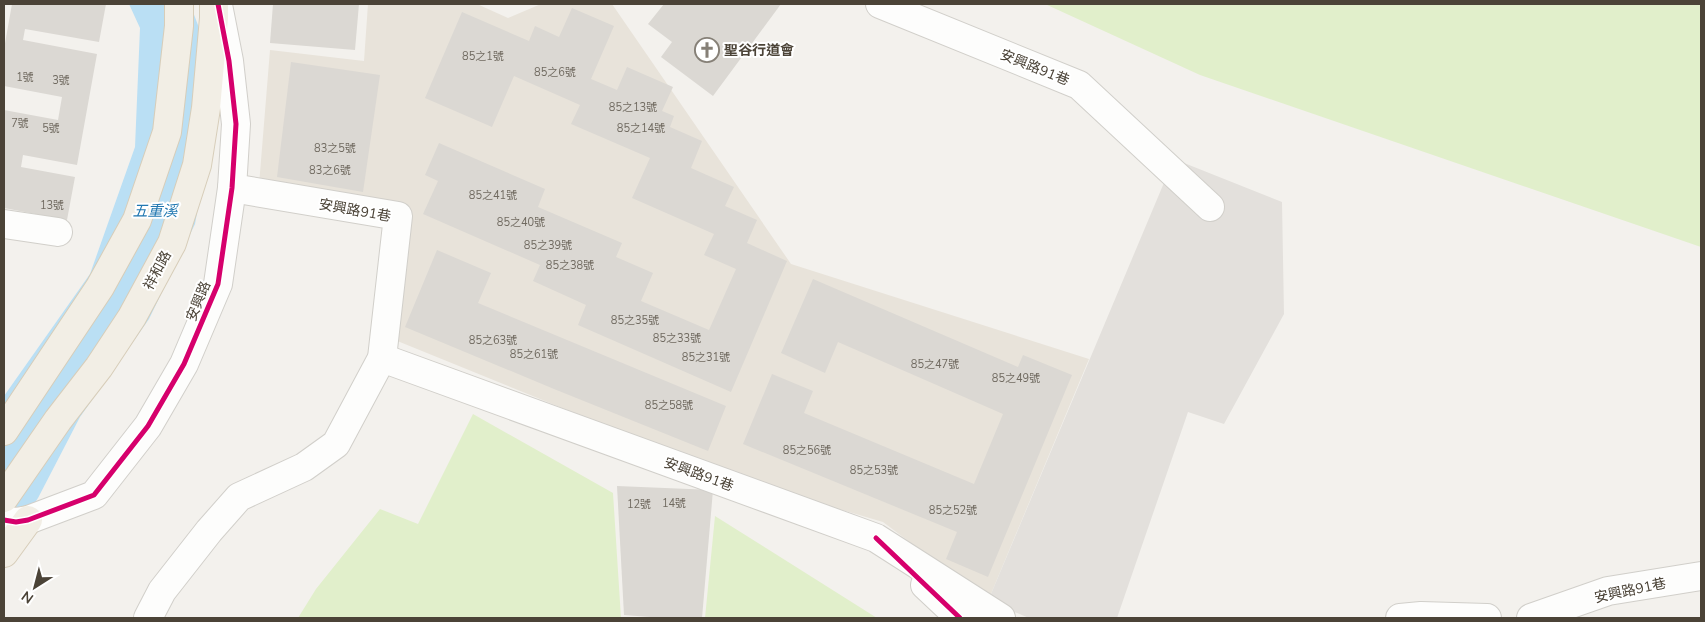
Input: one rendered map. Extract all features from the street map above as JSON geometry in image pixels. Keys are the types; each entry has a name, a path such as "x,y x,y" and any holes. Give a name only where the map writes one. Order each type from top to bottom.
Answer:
{"main road":[{"path":"4,431 100,287 137,220 167,132 180,26 179,4"},
{"name":"祥和路","path":"4,498 58,420 99,368 132,317 172,243 197,165 206,108 214,4"},
{"path":"4,553 16,521"}],"street":[{"name":"安興路","path":"16,521 94,495 148,426 184,364 218,284 232,188 236,124 229,61 218,4"},
{"name":"安興路91巷","path":"880,4 1080,85 1210,207"},
{"name":"安興路91巷","path":"148,618 162,591 209,530 239,497 304,467 336,444 382,358 398,216 232,188"},
{"path":"4,224 58,232"},
{"name":"安興路91巷","path":"382,358 876,538 1001,618"},
{"path":"876,538 960,618"},
{"name":"安興路91巷","path":"1532,618 1608,591 1701,576"},
{"path":"1400,618 1421,616 1487,618"}],"shaded area":[{"path":"368,4 477,4 508,18 541,4 612,4 791,264 1089,359 988,601 883,522 737,479 390,338 406,211 259,185 270,50 364,61"},
{"path":"1174,159 1282,202 1284,314 1224,424 1188,412 1117,618 1029,618 988,601"}],"green space":[{"path":"1045,4 1701,4 1701,247 1200,75"},
{"path":"473,414 613,493 621,618 298,618 316,589 380,509 418,524"},
{"path":"715,516 877,618 705,618"}],"water":[{"name":"五重溪","path":"129,4 190,4 204,41 213,124 195,224 149,319 80,417 38,498 4,548 4,396 90,274 135,147 140,28"}],"building":[{"path":"12,4 106,4 99,42 25,29 23,40 97,54 77,165 23,155 21,167 75,177 67,220 4,208 4,110 58,120 62,97 4,86 4,49"},
{"path":"273,4 359,4 355,50 270,43"},
{"name":"聖谷行道會","path":"664,4 781,4 713,96 661,57 672,42 648,24"},
{"path":"572,8 614,26 591,79 617,90 627,67 673,87 662,111 674,116 670,127 702,141 691,168 734,187 725,206 757,220 747,243 787,261 731,392 578,325 586,305 533,281 540,265 423,214 438,181 425,175 439,143 545,189 538,207 622,243 616,257 653,273 641,301 709,330 736,269 704,255 714,234 632,198 650,158 571,124 580,105 514,76 492,127 425,98 462,12 529,41 535,26 559,37"},
{"path":"291,62 380,75 363,192 277,177"},
{"path":"437,250 491,273 478,303 726,406 708,451 405,327"},
{"path":"813,279 1018,367 1023,355 1072,375 988,577 946,559 957,532 743,444 772,374 813,391 804,413 974,484 1003,414 838,342 825,373 781,353"},
{"path":"617,486 713,490 702,618 624,615"}],"cycle path":[{"path":"4,520 16,522 28,520 94,495 148,426 184,364 218,284 232,188 236,124 229,61 218,4"},
{"path":"876,538 960,618"}],"place":[{"name":"聖谷行道會","path":"707,50"}]}
